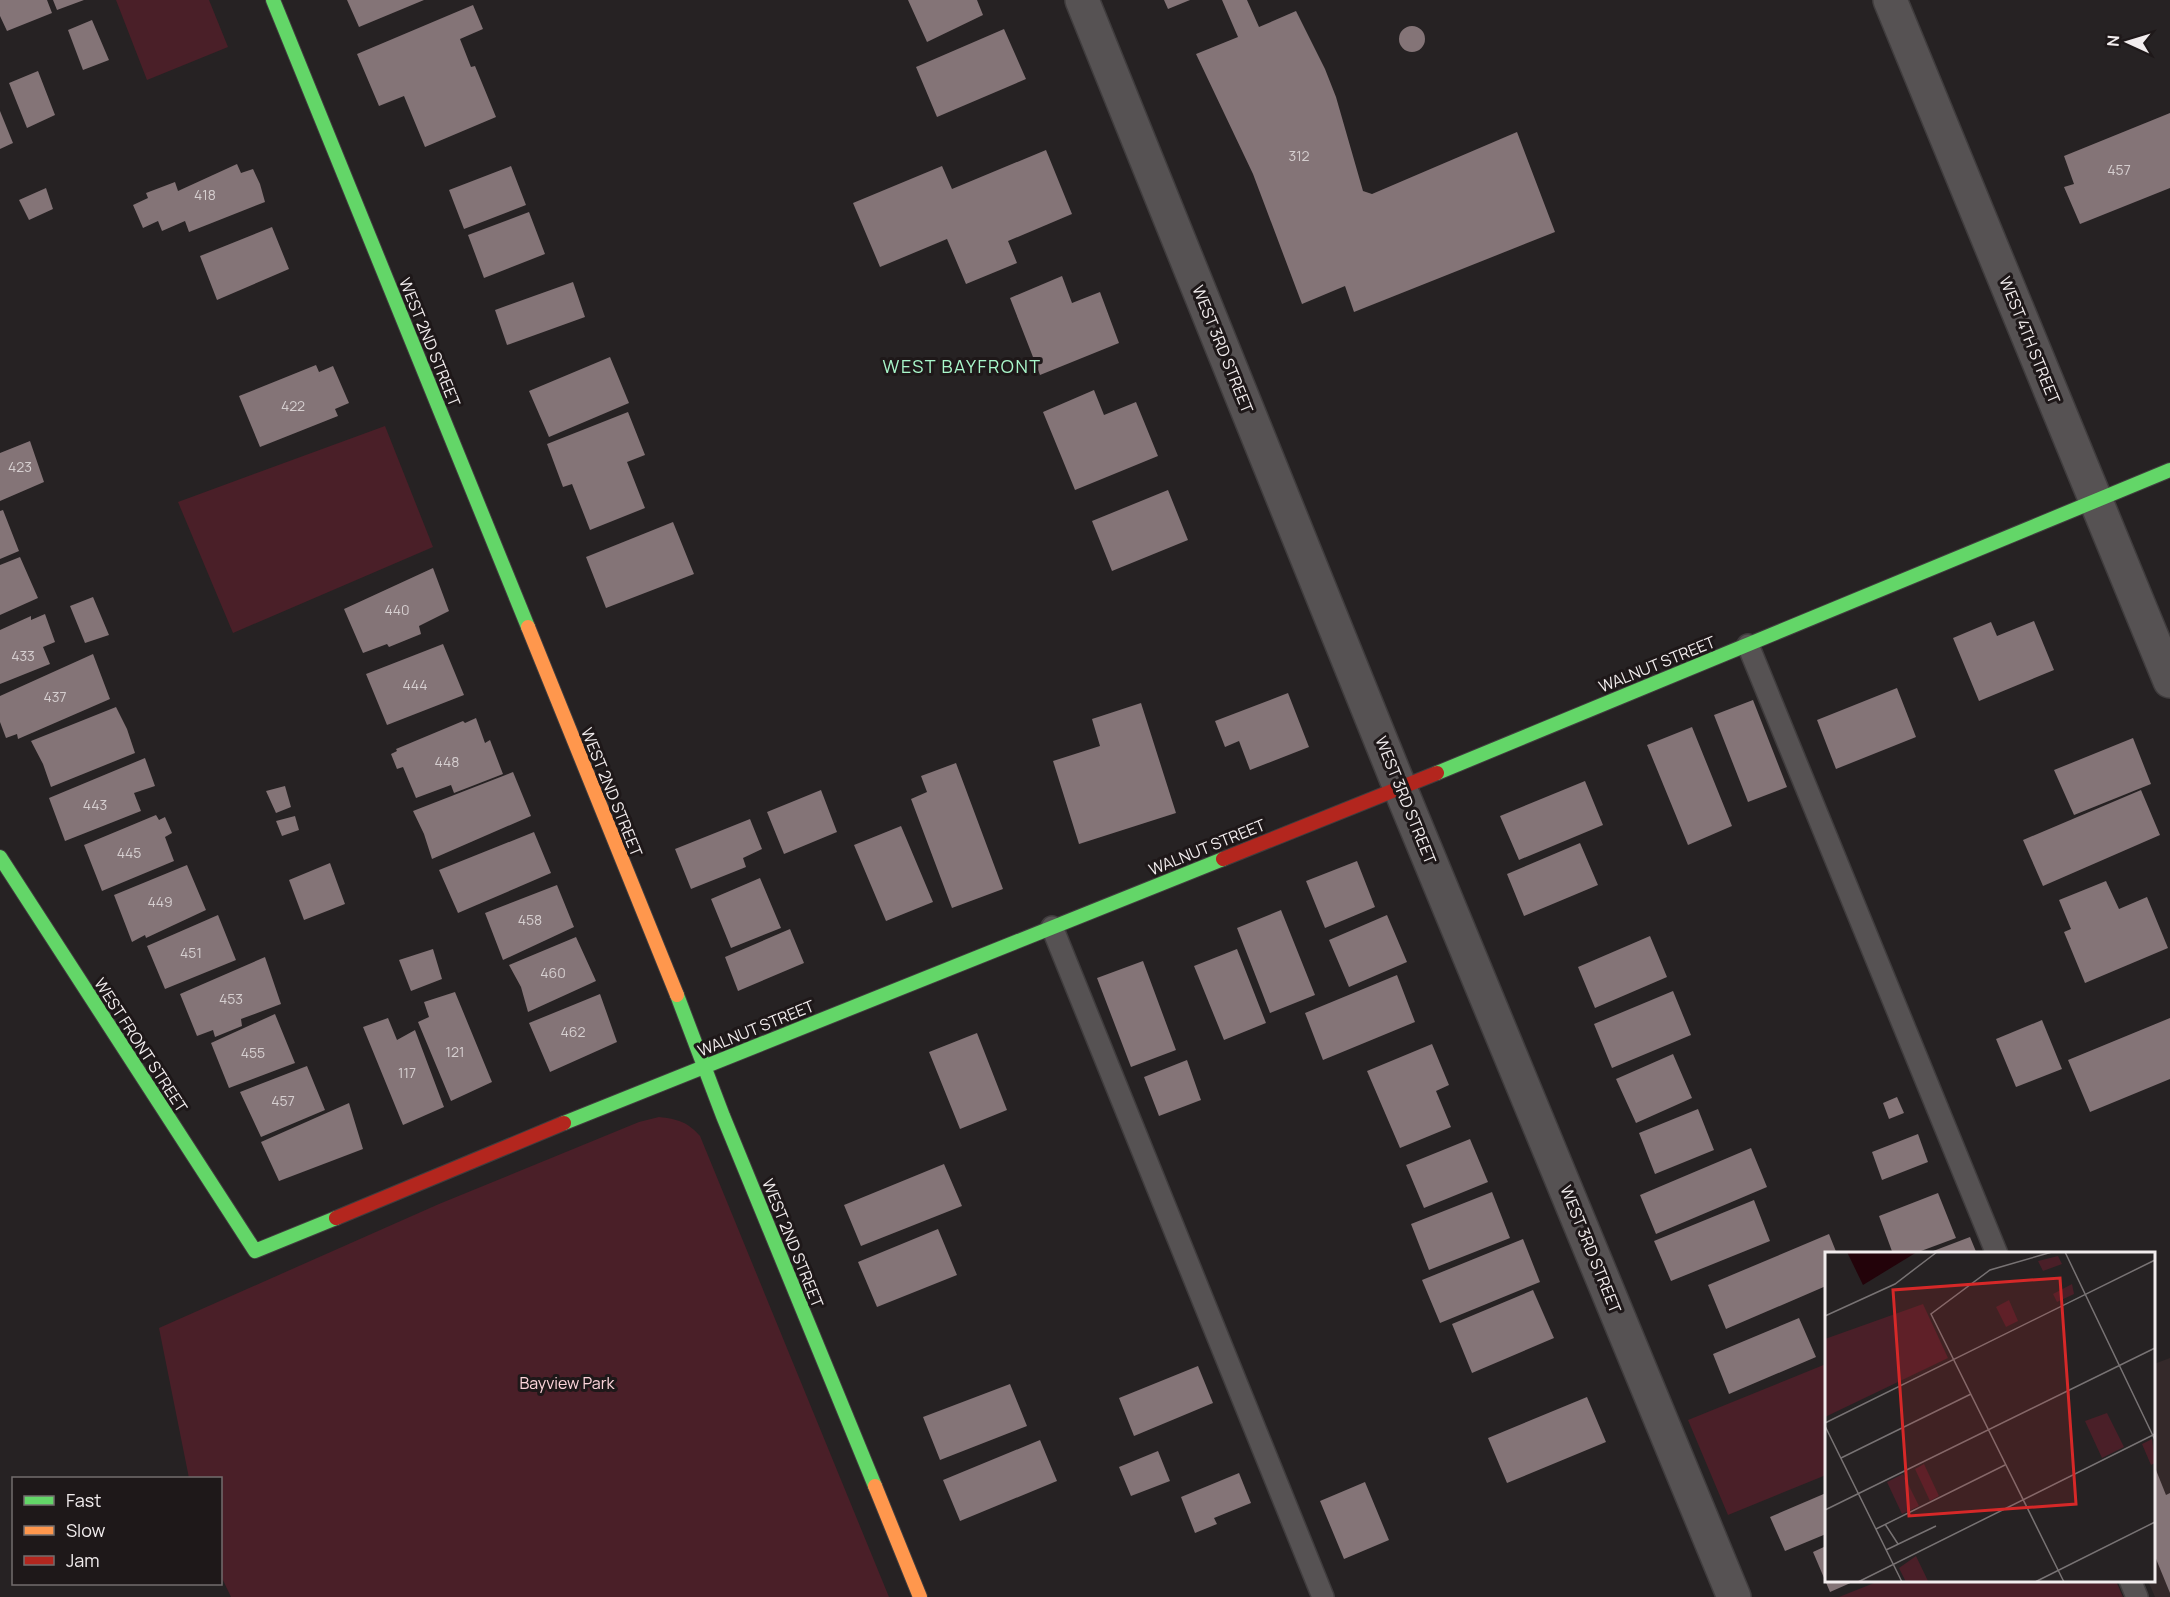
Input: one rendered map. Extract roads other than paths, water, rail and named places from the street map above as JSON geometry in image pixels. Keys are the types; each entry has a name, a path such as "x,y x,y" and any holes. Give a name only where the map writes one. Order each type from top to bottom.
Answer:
{"street":[{"name":"WEST 2ND STREET","path":"273,0 723,1116 920,1597"},
{"name":"WEST 3RD STREET","path":"1082,0 1400,788 1734,1597"},
{"name":"WEST 4TH STREET","path":"1890,0 2170,681"},
{"name":"WALNUT STREET","path":"255,1251 704,1066 1400,788 2170,470"},
{"name":"WEST FRONT STREET","path":"0,857 255,1251"}],"lane":[{"path":"1748,645 1996,1252"},
{"path":"1052,927 1323,1597"},
{"path":"2130,1582 2137,1597"}],"district":[{"name":"WEST BAYFRONT","path":"962,367"}],"park label":[{"name":"Bayview Park","path":"567,1383"}]}
